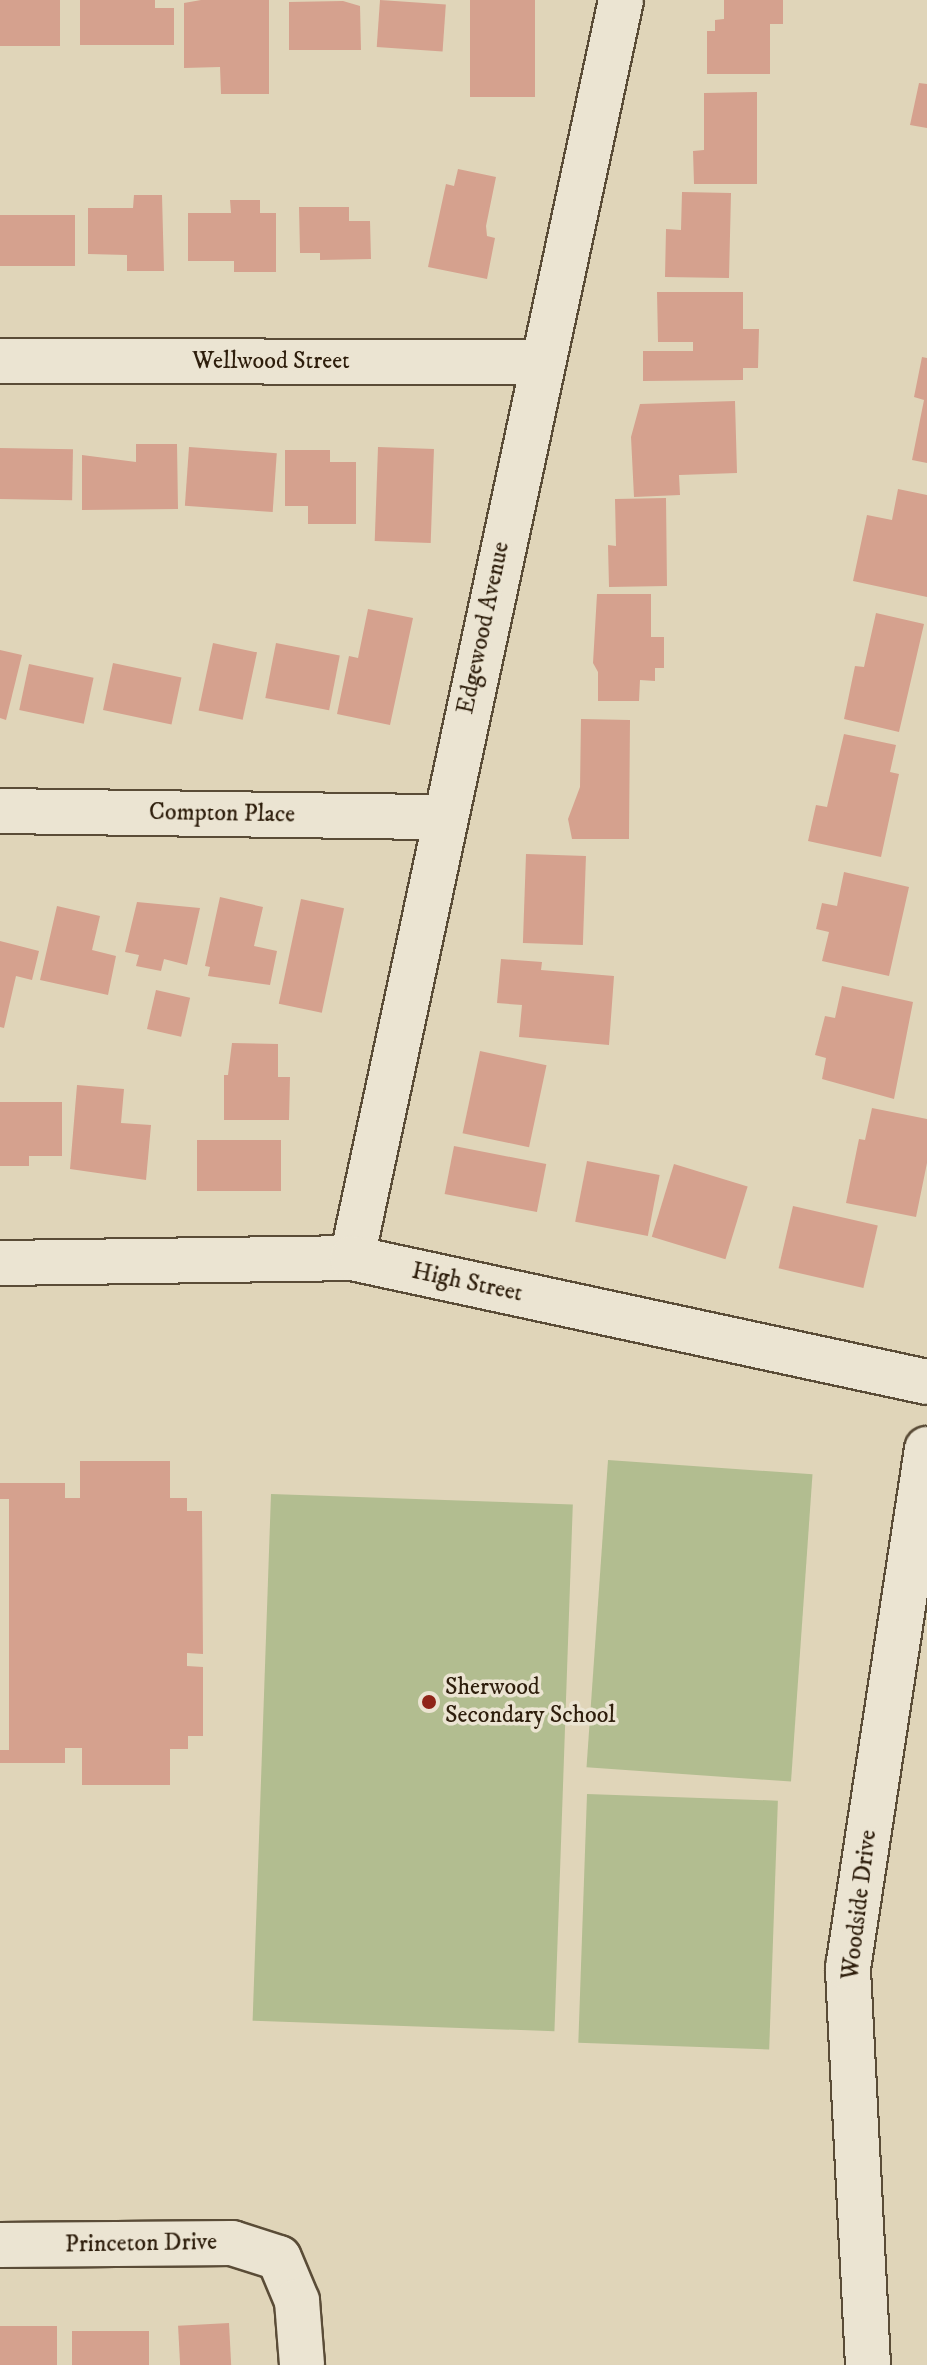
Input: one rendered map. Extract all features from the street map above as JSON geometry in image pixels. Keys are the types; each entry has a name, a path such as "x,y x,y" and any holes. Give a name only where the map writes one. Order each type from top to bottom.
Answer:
{"street":[{"name":"Edgewood Avenue","path":"352,1258 443,817 621,0"},
{"name":"Wellwood Street","path":"0,361 542,362"},
{"name":"Compton Place","path":"0,811 443,817"},
{"name":"High Street","path":"0,1263 352,1258 927,1382"},
{"name":"Woodside Drive","path":"868,2365 848,1968 927,1449"},
{"name":"Princeton Drive","path":"0,2245 232,2243 279,2258 297,2301 302,2365"}],"green space":[{"path":"608,1460 813,1474 791,1782 587,1767"},
{"path":"271,1494 573,1505 554,2031 253,2021"},
{"path":"587,1794 778,1801 769,2050 578,2043"}],"building":[{"path":"0,0 60,0 60,46 0,46"},
{"path":"80,0 155,0 155,8 174,8 174,45 80,45"},
{"path":"269,0 269,94 221,94 220,67 184,68 184,3"},
{"path":"380,0 446,5 443,51 377,47"},
{"path":"470,0 535,0 535,97 470,97"},
{"path":"724,0 783,0 783,24 770,24 770,74 707,74 707,31 715,31 715,20 724,19"},
{"path":"343,1 360,6 361,50 289,50 289,2"},
{"path":"919,83 927,84 927,128 910,125"},
{"path":"757,92 757,184 694,184 693,151 704,150 704,93"},
{"path":"458,169 496,177 486,226 487,236 495,238 487,279 428,267 446,184 454,186"},
{"path":"682,192 731,193 729,278 665,277 666,229 681,230"},
{"path":"134,195 162,195 164,271 127,271 127,255 88,254 88,208 133,208"},
{"path":"230,200 260,200 260,213 276,213 276,272 234,272 234,261 188,261 188,213 231,213"},
{"path":"299,207 349,207 349,221 370,221 371,259 320,260 320,253 300,253"},
{"path":"0,215 75,215 75,266 0,266"},
{"path":"657,292 743,292 743,329 759,329 758,368 743,368 743,380 643,381 643,351 693,351 693,342 658,342"},
{"path":"922,357 927,358 927,463 912,460 924,400 914,397"},
{"path":"735,401 737,473 679,475 680,495 634,497 631,437 640,404"},
{"path":"136,444 177,444 178,509 82,510 82,455 136,462"},
{"path":"189,447 277,453 273,512 185,506"},
{"path":"378,447 434,449 431,543 375,541"},
{"path":"0,448 73,449 72,500 0,499"},
{"path":"285,450 330,450 330,462 356,462 356,524 308,524 308,506 285,506"},
{"path":"898,489 927,495 927,597 853,581 867,515 892,520"},
{"path":"666,498 667,586 609,587 608,545 616,546 615,499"},
{"path":"597,594 651,594 651,637 664,637 664,668 655,668 655,681 640,680 639,701 598,701 598,672 593,663"},
{"path":"368,609 413,618 390,725 337,714 349,656 358,658"},
{"path":"876,613 924,624 899,732 844,719 855,666 864,667"},
{"path":"213,643 257,652 243,720 199,710"},
{"path":"276,643 340,655 329,710 265,698"},
{"path":"0,650 22,655 6,720 0,718"},
{"path":"113,663 181,678 171,725 103,710"},
{"path":"29,664 94,678 84,724 19,710"},
{"path":"581,719 630,720 629,839 572,839 568,819 580,787"},
{"path":"844,734 896,745 890,772 899,774 881,857 808,841 816,805 827,807"},
{"path":"526,854 586,856 583,945 523,943"},
{"path":"844,872 909,887 889,976 822,961 829,932 816,929 822,903 837,906"},
{"path":"220,897 263,907 254,946 277,951 270,985 208,976 210,967 205,966"},
{"path":"301,899 344,908 322,1013 279,1004"},
{"path":"137,902 200,908 187,965 164,959 161,971 136,966 139,955 125,952"},
{"path":"57,906 100,916 92,950 116,956 108,995 40,980"},
{"path":"0,941 39,951 32,980 16,976 4,1028 0,1027"},
{"path":"501,959 542,962 541,970 614,976 609,1045 519,1037 522,1005 497,1003"},
{"path":"842,986 913,1002 894,1099 822,1079 826,1058 815,1055 825,1016 835,1018"},
{"path":"156,990 190,998 181,1037 147,1029"},
{"path":"232,1043 278,1044 278,1077 290,1077 289,1120 224,1120 224,1075 228,1075"},
{"path":"480,1051 547,1065 529,1147 463,1133"},
{"path":"77,1085 124,1089 121,1123 151,1125 146,1180 70,1169"},
{"path":"0,1102 62,1102 62,1156 29,1156 29,1166 0,1166"},
{"path":"872,1108 927,1119 927,1163 916,1217 846,1203 859,1139 865,1140"},
{"path":"197,1140 281,1140 281,1191 197,1191"},
{"path":"454,1146 546,1164 537,1212 445,1194"},
{"path":"587,1161 660,1175 648,1236 575,1222"},
{"path":"674,1164 748,1187 725,1259 652,1237"},
{"path":"793,1206 878,1226 863,1288 779,1268"},
{"path":"80,1461 170,1461 170,1498 187,1498 187,1511 202,1511 203,1654 187,1653 187,1666 203,1667 203,1736 188,1736 188,1749 170,1749 170,1785 82,1785 82,1748 65,1748 65,1763 0,1763 0,1750 9,1750 9,1499 0,1499 0,1483 65,1483 65,1498 80,1498"},
{"path":"229,2323 231,2365 180,2365 178,2326"},
{"path":"0,2326 57,2326 57,2365 0,2365"},
{"path":"72,2331 149,2331 149,2365 72,2365"}],"place":[{"name":"Sherwood Secondary School","path":"429,1702"}]}
